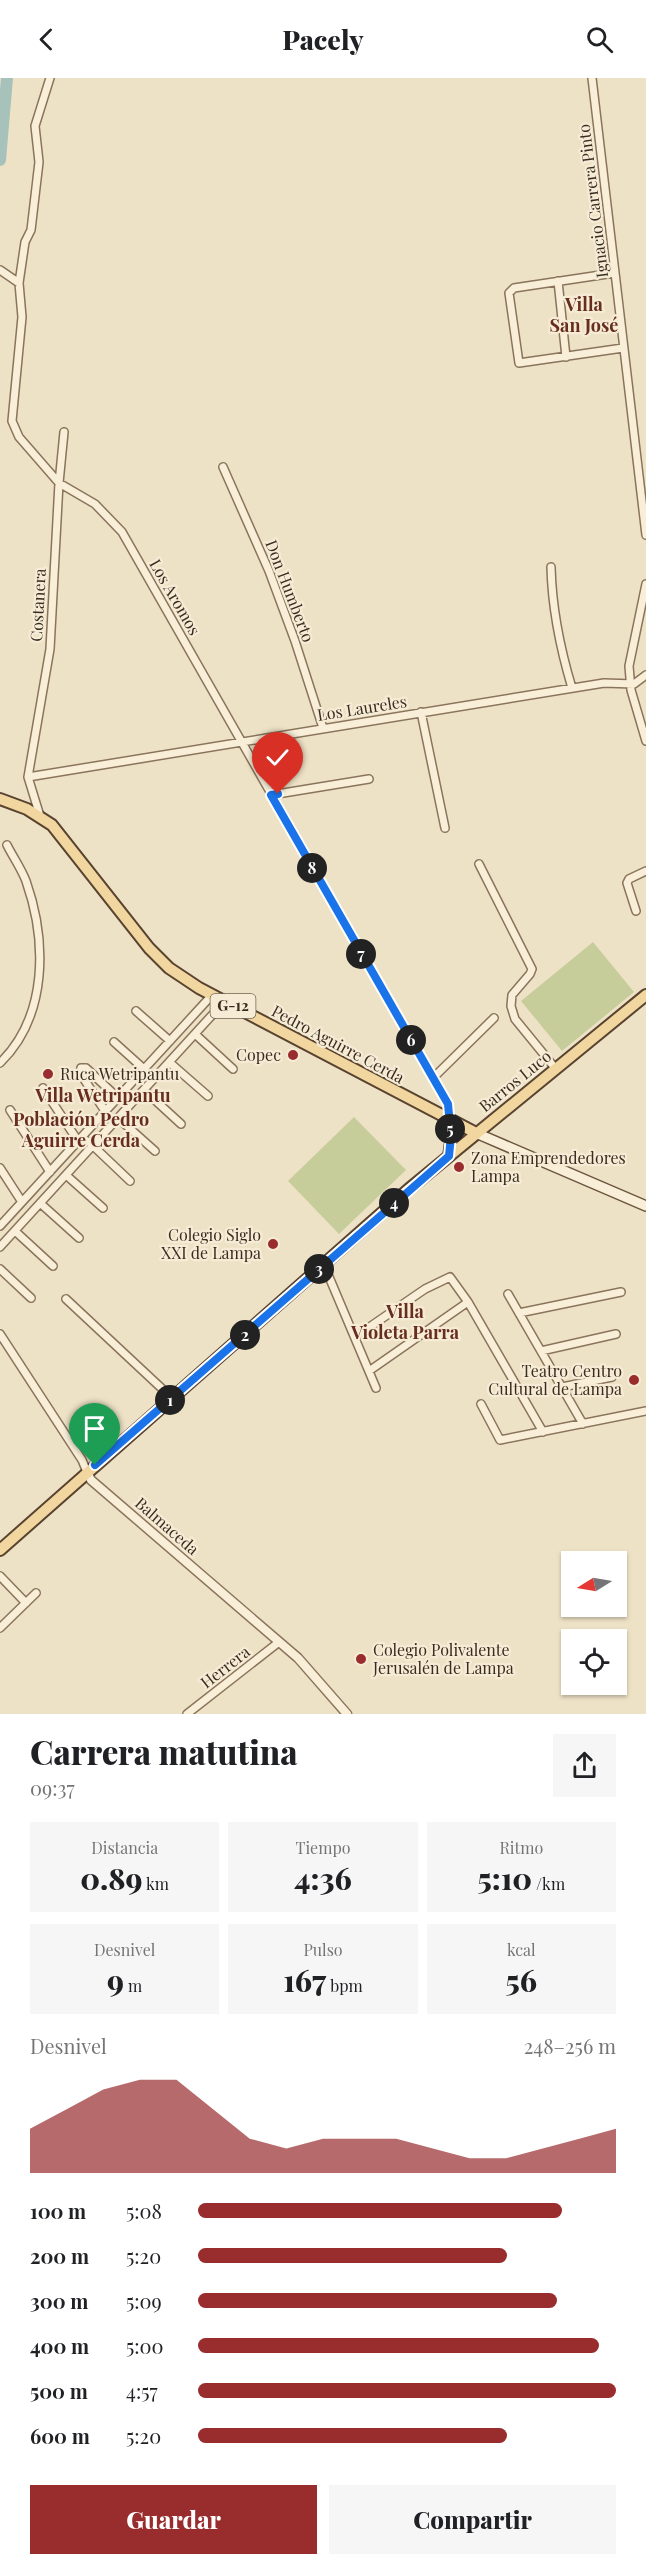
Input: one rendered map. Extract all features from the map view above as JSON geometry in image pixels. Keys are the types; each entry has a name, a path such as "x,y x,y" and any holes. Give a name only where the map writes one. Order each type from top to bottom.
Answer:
{"main road":[{"name":"G-12","path":"0,799 40,816"},
{"name":"Pedro Aguirre Cerda","path":"40,816 63,836 156,956 176,974 224,1002 476,1133 646,1206"},
{"name":"Barros Luco","path":"2,1544 449,1156 646,995"},
{"path":"449,1119 451,1142 449,1156"}],"street":[{"name":"Los Aromos","path":"50,78 35,126 39,162 31,230 25,242 18,283 22,317 12,421 19,437 59,483 95,504 122,532 433,1078 449,1107 449,1119"},
{"name":"Ignacio Carrera Pinto","path":"592,78 646,535"},
{"path":"0,270 18,283"},
{"path":"614,273 510,289 519,363 623,348"},
{"path":"558,281 566,357"},
{"name":"Costanera","path":"28,777 50,649 64,432"},
{"name":"Don Humberto","path":"223,467 269,571 295,641 323,728"},
{"path":"552,567 552,589 559,641 572,688"},
{"path":"646,584 630,658 630,684 646,741"},
{"path":"630,684 638,682 646,675"},
{"name":"Los Laureles","path":"28,777 323,728 422,716 572,688 611,682 630,684"},
{"name":"Los Laureles","path":"422,716 445,828"},
{"path":"28,777 40,816"},
{"path":"271,795 369,779"},
{"path":"0,1063 24,1032 37,996 39,967 37,928 26,881 7,845"},
{"path":"479,864 532,969 512,994 514,1016 555,1068"},
{"path":"636,911 627,883 629,879 646,871"},
{"path":"0,1227 212,995"},
{"path":"0,1247 224,1002"},
{"path":"136,1011 170,1041"},
{"path":"433,1078 494,1018"},
{"path":"190,1019 197,1031 233,1068"},
{"path":"114,1042 144,1069"},
{"path":"169,1062 208,1096"},
{"path":"105,1111 80,1073 81,1068 86,1068 118,1098"},
{"path":"43,1088 79,1140 92,1147 130,1181"},
{"path":"144,1090 181,1124"},
{"path":"10,1110 50,1172"},
{"path":"118,1118 155,1151"},
{"path":"88,1130 92,1137 98,1140"},
{"path":"0,1168 22,1202"},
{"path":"66,1175 104,1208"},
{"path":"40,1203 79,1238"},
{"path":"15,1231 53,1266"},
{"path":"324,1265 376,1388"},
{"path":"0,1269 31,1298"},
{"path":"355,1337 425,1289 450,1277 468,1302 543,1432"},
{"path":"519,1312 621,1292"},
{"path":"508,1294 583,1424"},
{"path":"66,1299 172,1398"},
{"path":"369,1371 468,1302"},
{"name":"Balmaceda","path":"0,1334 82,1460 91,1480 313,1672 347,1714"},
{"path":"541,1351 616,1334"},
{"path":"562,1387 612,1377"},
{"path":"481,1404 500,1440 646,1411"},
{"path":"0,1576 26,1603"},
{"path":"0,1628 36,1593"},
{"name":"Herrera","path":"187,1714 279,1642"}],"green space":[{"path":"593,942 634,992 562,1051 521,1001"},
{"path":"354,1117 406,1170 339,1234 288,1181"}],"waterway":[{"path":"0,160 7,78"}],"place":[{"name":"Copec","path":"293,1055"},
{"name":"Ruca Wetripantu","path":"48,1074"},
{"name":"Zona Emprendedores Lampa","path":"459,1167"},
{"name":"Colegio Siglo XXI de Lampa","path":"273,1244"},
{"name":"Teatro Centro Cultural de Lampa","path":"634,1380"},
{"name":"Colegio Polivalente Jerusalén de Lampa","path":"361,1659"}],"district":[{"name":"Villa San José","path":"584,315"},
{"name":"Villa Wetripantu","path":"103,1096"},
{"name":"Población Pedro Aguirre Cerda","path":"81,1130"},
{"name":"Villa Violeta Parra","path":"405,1322"}],"route":[{"path":"95,1465 449,1156 451,1136 448,1104 271,795 278,794"}]}
